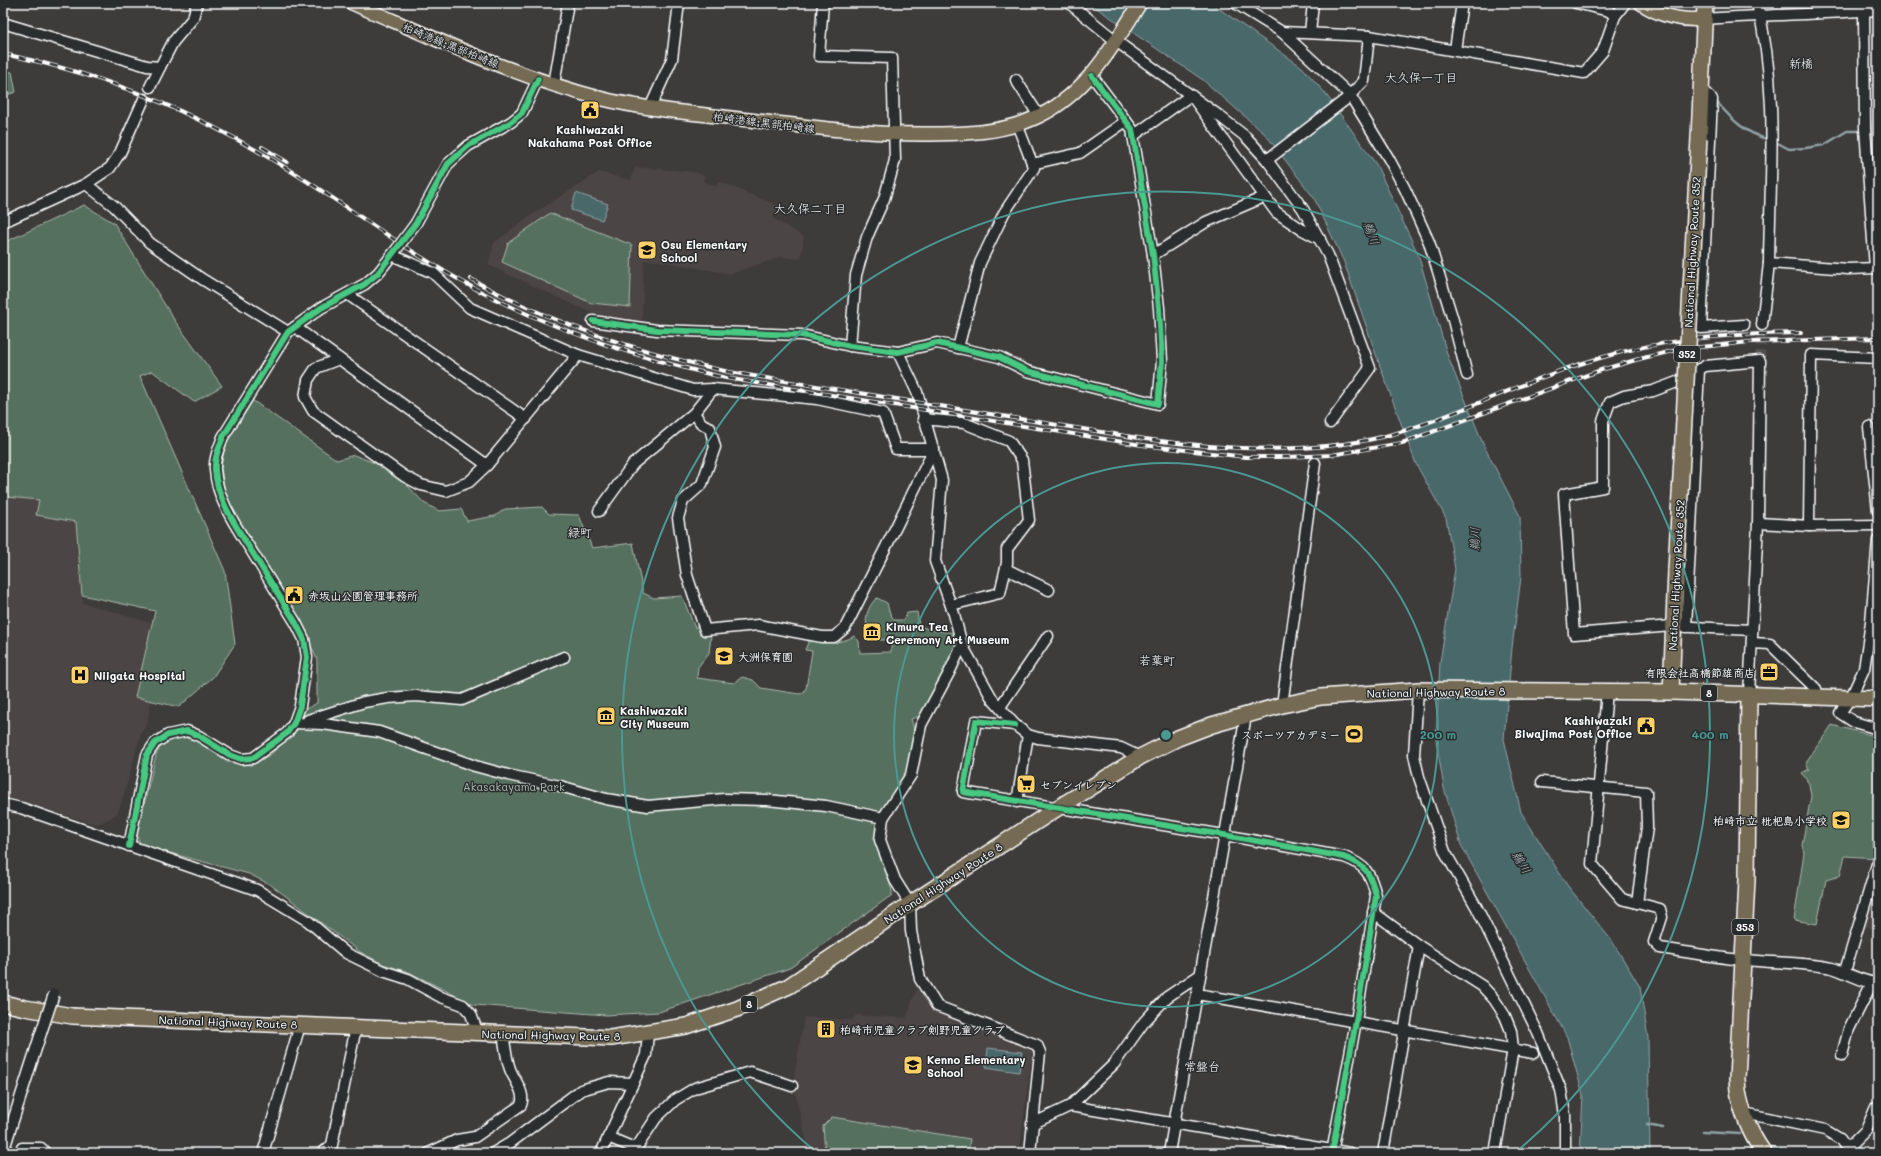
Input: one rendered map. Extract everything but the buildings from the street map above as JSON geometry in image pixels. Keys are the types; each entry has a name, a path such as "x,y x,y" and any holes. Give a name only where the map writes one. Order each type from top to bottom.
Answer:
{"highway":[{"name":"National Highway Route 352","path":"1671,692 1679,626 1676,570 1705,3"},
{"name":"National Highway Route 8","path":"3,1003 72,1016 356,1027 478,1034 611,1038 648,1033 686,1026 737,1009 789,986 910,904 1056,809 1140,757 1178,738 1246,715 1282,705 1320,698 1419,690 1671,692 1878,699"},
{"name":"353","path":"1749,694 1747,880 1737,1079 1739,1097 1752,1135 1764,1153"}],"main road":[{"name":"柏崎港線;黒部柏崎線","path":"352,3 473,55 538,79 603,99 650,108 821,129 896,134 966,134 992,131 1039,116 1073,93 1092,76 1118,39 1140,3"},
{"path":"1641,3 1657,12 1676,18 1690,20 1704,19"}],"street":[{"path":"150,87 173,42 192,18 197,3"},
{"path":"554,84 568,3"},
{"path":"650,108 672,59 679,3"},
{"path":"823,3 819,56 892,58 896,134 895,160 884,199 867,237 856,275 850,346"},
{"path":"1068,3 1118,39 1246,137 1270,158 1303,209 1328,255 1370,368 1330,423"},
{"path":"1235,3 1282,32 1348,98 1389,158 1405,189 1428,242 1454,320 1467,375"},
{"path":"1310,34 1313,3"},
{"path":"1455,50 1462,3"},
{"path":"1576,3 1609,11 1614,16"},
{"path":"1282,32 1369,36 1584,73 1603,51 1614,16 1625,3"},
{"path":"1757,3 1771,88 1773,124 1769,263 1762,325"},
{"path":"1704,19 1748,15 1760,17 1866,8 1878,10"},
{"path":"1769,263 1848,269 1876,268 1865,128 1866,8"},
{"path":"3,23 147,66 160,68"},
{"path":"1270,158 1348,98 1364,81 1369,36"},
{"path":"593,321 657,330 802,335 850,346 898,352 937,343 1000,358 1026,370 1158,404 1162,361 1159,308 1153,255 1132,129 1092,76"},
{"path":"129,846 147,755 155,743 168,735 187,731 199,736 230,755 241,759 253,758 286,733 294,723 300,706 307,657 304,639 233,522 218,487 215,469 216,454 223,437 291,330 322,308 364,284 378,273 416,223 448,164 468,146 512,122 522,113 538,79"},
{"path":"1016,80 1039,116"},
{"path":"1701,89 1712,99 1701,328 1744,325"},
{"path":"1133,136 1191,95"},
{"path":"1191,95 1276,212 1320,240"},
{"path":"3,222 86,184 110,168 120,153 144,98"},
{"path":"1032,164 1080,152 1126,121"},
{"path":"958,348 980,263 1004,213 1034,168 1017,124"},
{"path":"86,184 114,206 150,243 202,279 339,359 487,465"},
{"path":"1153,255 1206,222 1264,197"},
{"path":"394,253 433,273 470,308 578,355 693,390 713,389 817,399 883,413 896,449 934,449"},
{"path":"347,294 526,419"},
{"path":"898,352 917,392 923,419 934,449 942,480 935,561 951,605 962,645 993,700 1015,725 1028,735 1038,738 1121,748 1140,757"},
{"path":"339,359 316,368 308,380 305,397 313,411 404,476 422,485 446,491 469,482 487,465 578,355"},
{"path":"1809,526 1811,356 1878,358"},
{"path":"1749,694 1758,523 1760,361 1705,366 1677,382 1653,391 1624,396 1610,402 1603,421 1603,487 1564,494 1574,634 1679,626 1752,630"},
{"path":"1679,626 1699,369"},
{"path":"599,511 633,464 694,413 713,389"},
{"path":"694,413 701,423 710,428 715,447 702,484 683,501 678,518 687,575 705,630 758,625 822,637 834,637 845,628 934,449"},
{"path":"923,419 964,423 1009,441 1022,460 1029,520 1007,549 1006,569 1000,593 951,605"},
{"path":"1869,427 1878,511"},
{"path":"1282,705 1315,463"},
{"path":"1758,523 1809,526 1878,525"},
{"path":"1878,540 1874,623 1864,669 1851,697 1840,713 1854,722 1878,729"},
{"path":"1006,569 1049,590"},
{"path":"1000,707 1048,636"},
{"path":"1752,643 1770,644 1816,689 1818,696"},
{"path":"962,645 949,673 921,724 911,775 882,818 880,840 895,880 910,904 911,931 920,979 937,1006 1037,1045 1040,1052 1030,1153"},
{"path":"294,723 364,702 388,698 416,696 462,700 564,657"},
{"path":"1419,690 1414,755 1419,777 1445,852 1477,908 1538,1033 1561,1090 1565,1115 1565,1153"},
{"path":"1607,691 1592,864 1622,899 1660,909 1662,917 1654,942 1660,948 1743,960 1808,964 1845,971 1875,983 1849,1029 1842,1055"},
{"path":"1169,1153 1246,715"},
{"path":"1015,725 976,721 963,792 1056,809 1224,835 1344,857 1358,862 1372,878 1376,896 1356,1021 1332,1151"},
{"path":"294,723 323,724 379,732 468,764 560,786 606,799 648,806 724,799 767,800 826,806 882,818"},
{"path":"1017,802 1028,735"},
{"path":"1542,782 1646,792 1647,827 1637,903"},
{"path":"3,804 21,808 257,890 308,921 346,953 383,971 408,979 441,997 463,1005 471,1014 478,1034"},
{"path":"1845,971 1877,864"},
{"path":"1373,912 1419,946 1482,986 1494,998 1505,1016 1511,1031 1513,1049 1495,1153"},
{"path":"1383,1153 1419,946"},
{"path":"1032,1124 1070,1106 1114,1064 1144,1022 1167,997 1200,976"},
{"path":"3,1152 54,994"},
{"path":"1197,994 1533,1053"},
{"path":"263,1153 300,1025"},
{"path":"322,1153 332,1145 356,1027"},
{"path":"601,1153 646,1055 648,1033"},
{"path":"430,1153 457,1140 476,1136 521,1105 523,1100 522,1094 509,1068 503,1034"},
{"path":"608,1137 632,1147 637,1147 656,1118 675,1100 694,1088 750,1072 792,1086"},
{"path":"493,1153 510,1143 581,1090 609,1082 633,1083"},
{"path":"1070,1106 1350,1153"},
{"path":"1744,1113 1825,1130 1840,1139 1849,1151 1866,1130 1876,1107 1878,1107"},
{"path":"510,1143 514,1153"},
{"path":"19,1153 22,1148 41,1148 46,1153"}],"shaded area":[{"name":"Osu Elementary School","path":"635,167 695,172 705,176 703,181 716,186 718,181 779,206 773,218 804,237 801,259 781,257 730,274 659,261 644,260 642,320 619,320 592,313 488,265 494,243 528,217 599,172 631,180"},
{"name":"Niigata Hospital","path":"7,497 39,500 36,515 76,522 83,603 165,627 147,724 141,733 123,798 117,814 99,824 91,823 3,796 3,524"},
{"path":"1878,868 1878,930 1861,926"},
{"path":"1878,930 1878,978 1872,980"},
{"name":"Kenno Elementary School","path":"917,988 931,1006 943,1014 1033,1047 1019,1153 809,1153 793,1083 804,1017 852,1020 856,1015 906,1018"}],"green space":[{"path":"3,71 12,72 16,92 3,96"},
{"path":"84,205 114,223 175,321 222,386 194,402 152,371 140,376 225,571 235,644 213,677 179,707 135,697 155,611 82,595 76,522 36,515 39,500 7,497 3,503 3,243"},
{"path":"550,213 632,245 630,307 591,303 502,262 508,243"},
{"name":"Akasakayama Park","path":"252,400 337,460 354,455 380,465 406,484 424,503 439,511 461,509 467,521 495,516 505,509 542,507 549,514 579,515 592,548 633,543 643,593 654,598 682,596 695,628 697,626 711,636 709,653 698,667 697,678 734,683 742,677 753,680 761,688 799,694 803,693 806,688 812,651 805,650 809,640 843,641 854,636 859,641 860,653 891,652 891,640 880,640 880,625 867,625 866,622 868,610 877,598 887,603 894,620 904,620 907,613 917,612 919,625 924,628 954,633 955,648 953,664 920,716 911,719 914,737 913,748 907,770 895,799 884,806 881,810 877,841 892,895 790,968 659,1012 606,1015 474,1005 411,973 383,964 360,952 271,885 249,874 140,845 137,834 156,755 159,749 168,740 180,737 196,739 227,762 252,765 270,755 300,727 304,710 317,703 317,660 300,618 273,583 236,518 225,492 221,468 224,448 233,427"},
{"name":"柏崎市立 枇杷島小学校","path":"1832,725 1878,737 1878,858 1845,856 1840,876 1826,880 1817,924 1794,920 1804,853 1802,845 1811,796 1809,784 1802,773 1809,769 1806,762"},
{"path":"832,1117 970,1139 968,1153 825,1153 823,1126"}],"water":[{"name":"鵜川","path":"1089,3 1211,3 1302,67 1325,93 1376,164 1418,254 1448,357 1484,446 1520,516 1521,577 1512,648 1504,739 1521,812 1567,885 1612,941 1640,987 1648,1038 1650,1153 1580,1153 1583,1095 1567,1037 1461,845 1444,788 1436,740 1440,662 1455,569 1446,518 1416,464 1344,262 1314,198 1266,135 1203,80"},
{"path":"576,193 608,204 602,220 571,210"},
{"path":"988,1048 1022,1052 1019,1072 986,1067"}],"waterway":[{"path":"1716,101 1746,130 1769,140"},
{"path":"1870,120 1878,224"},
{"path":"1774,141 1789,149 1806,148 1824,145 1847,131 1861,131"},
{"path":"1647,1125 1663,1128"},
{"path":"1703,1132 1740,1134"},
{"path":"1772,1148 1787,1153"}],"tunnel":[{"path":"1760,361 1762,325"}],"railway":[{"path":"3,54 81,73 190,115 225,133 294,173 418,255 469,285 523,312 608,345 666,363 726,378 1142,445 1246,457 1331,455 1402,443 1601,370 1681,349 1750,342 1878,338"},
{"path":"262,147 287,162"},
{"path":"471,279 533,310 597,335 662,355 729,372 1145,439 1240,448 1306,448 1370,440 1425,424 1525,384 1575,366 1625,351 1699,338 1801,333"}],"cycle path":[{"path":"593,321 657,330 802,335 850,346 898,352 937,343 999,357 1027,371 1158,404 1162,361 1159,308 1153,255 1132,129 1092,76"},
{"path":"129,846 147,755 155,743 168,735 187,731 199,736 230,755 241,759 253,758 287,733 294,723 300,706 307,657 304,639 296,623 235,525 224,504 215,470 215,461 223,437 288,332 321,308 365,284 378,273 416,223 448,164 468,146 511,122 522,113 538,79"},
{"path":"1015,725 976,721 963,792 1224,835 1344,857 1358,863 1366,871 1372,882 1376,896 1356,1021 1332,1153"}],"place":[{"name":"Kashiwazaki Nakahama Post Office","path":"590,110"},
{"name":"Osu Elementary School","path":"647,250"},
{"name":"赤坂山公園管理事務所","path":"294,595"},
{"name":"Kimura Tea Ceremony Art Museum","path":"872,632"},
{"name":"大洲保育園","path":"724,656"},
{"name":"有限会社高橋節雄商店","path":"1769,672"},
{"name":"Niigata Hospital","path":"80,675"},
{"name":"Kashiwazaki City Museum","path":"606,716"},
{"name":"Kashiwazaki Biwajima Post Office","path":"1646,726"},
{"name":"スポーツアカデミー","path":"1354,734"},
{"name":"セブンイレブン","path":"1026,784"},
{"name":"柏崎市立 枇杷島小学校","path":"1841,820"},
{"name":"柏崎市児童クラブ剣野児童クラブ","path":"826,1029"},
{"name":"Kenno Elementary School","path":"913,1065"}],"district":[{"name":"新橋","path":"1801,63"},
{"name":"大久保一丁目","path":"1421,77"},
{"name":"大久保二丁目","path":"810,208"},
{"name":"緑町","path":"580,532"},
{"name":"若葉町","path":"1157,660"},
{"name":"常盤台","path":"1202,1066"}]}
